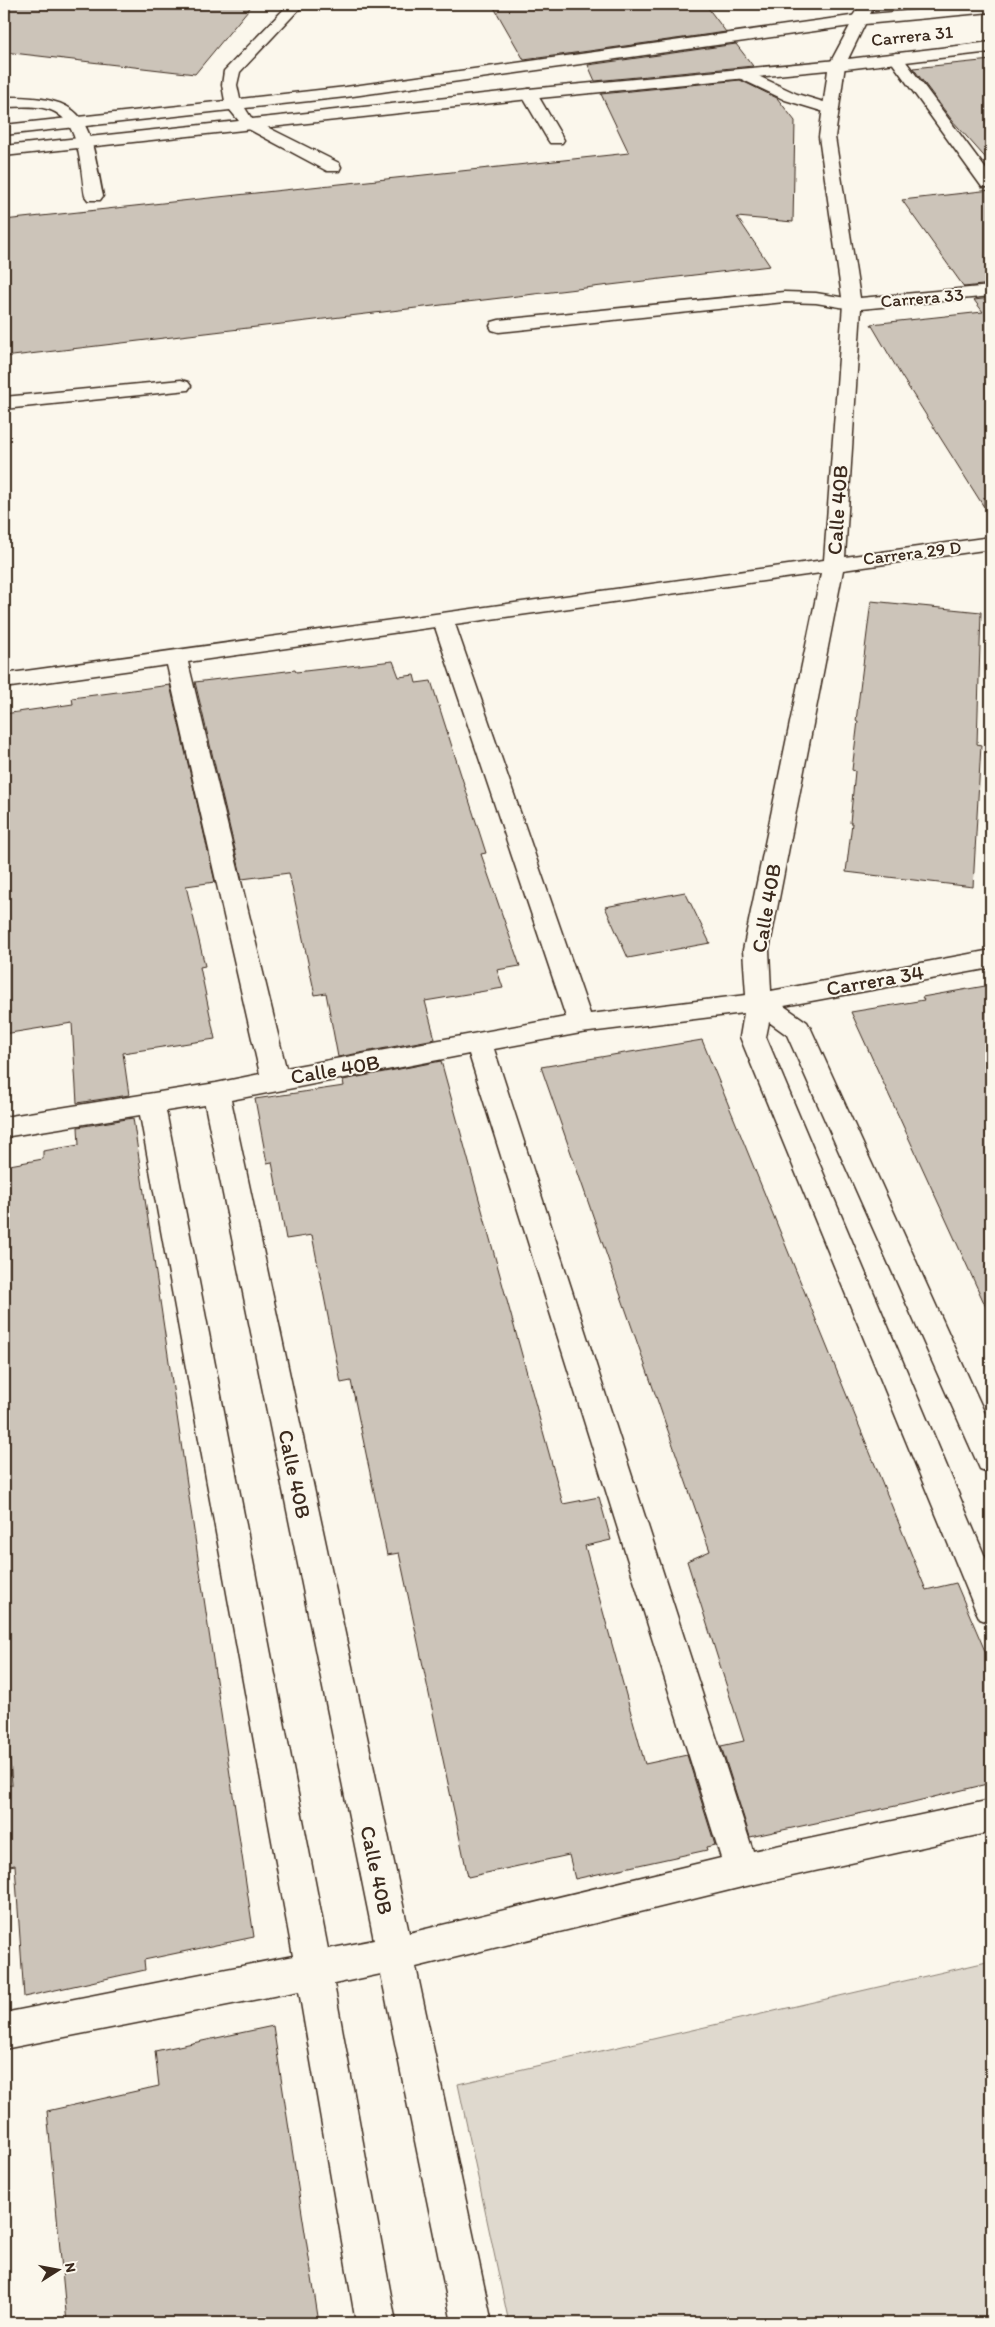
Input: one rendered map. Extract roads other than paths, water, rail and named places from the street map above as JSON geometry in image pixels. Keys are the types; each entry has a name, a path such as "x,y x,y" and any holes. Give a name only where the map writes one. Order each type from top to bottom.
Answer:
{"street":[{"path":"297,4 232,71 228,86 234,104 249,123 333,167"},
{"name":"Calle 40B","path":"472,2323 216,1093 275,1080 581,1024 759,1002 756,950 834,564 852,304 827,138 837,65 858,20 868,4"},
{"name":"Carrera 31","path":"4,130 346,92 858,20 991,8"},
{"name":"Carrera 31","path":"4,151 249,123 991,48"},
{"path":"896,58 988,183 991,182"},
{"path":"744,74 791,98 831,109"},
{"path":"529,94 556,140"},
{"path":"4,102 26,100 50,103 68,111 77,122 94,196"},
{"name":"Carrera 33","path":"499,326 784,298 816,298 852,304 991,291"},
{"path":"4,403 181,386"},
{"name":"Carrera 29 D","path":"4,681 991,543"},
{"path":"444,620 581,1024"},
{"path":"176,657 275,1080"},
{"name":"Carrera 34","path":"759,1002 991,959"},
{"path":"991,1460 798,1029 759,1002 753,1037 991,1609"},
{"path":"479,1043 742,1870"},
{"path":"4,1128 216,1093"},
{"path":"151,1104 314,1971 376,2323"},
{"path":"4,2032 394,1954 742,1870 991,1816"}]}
